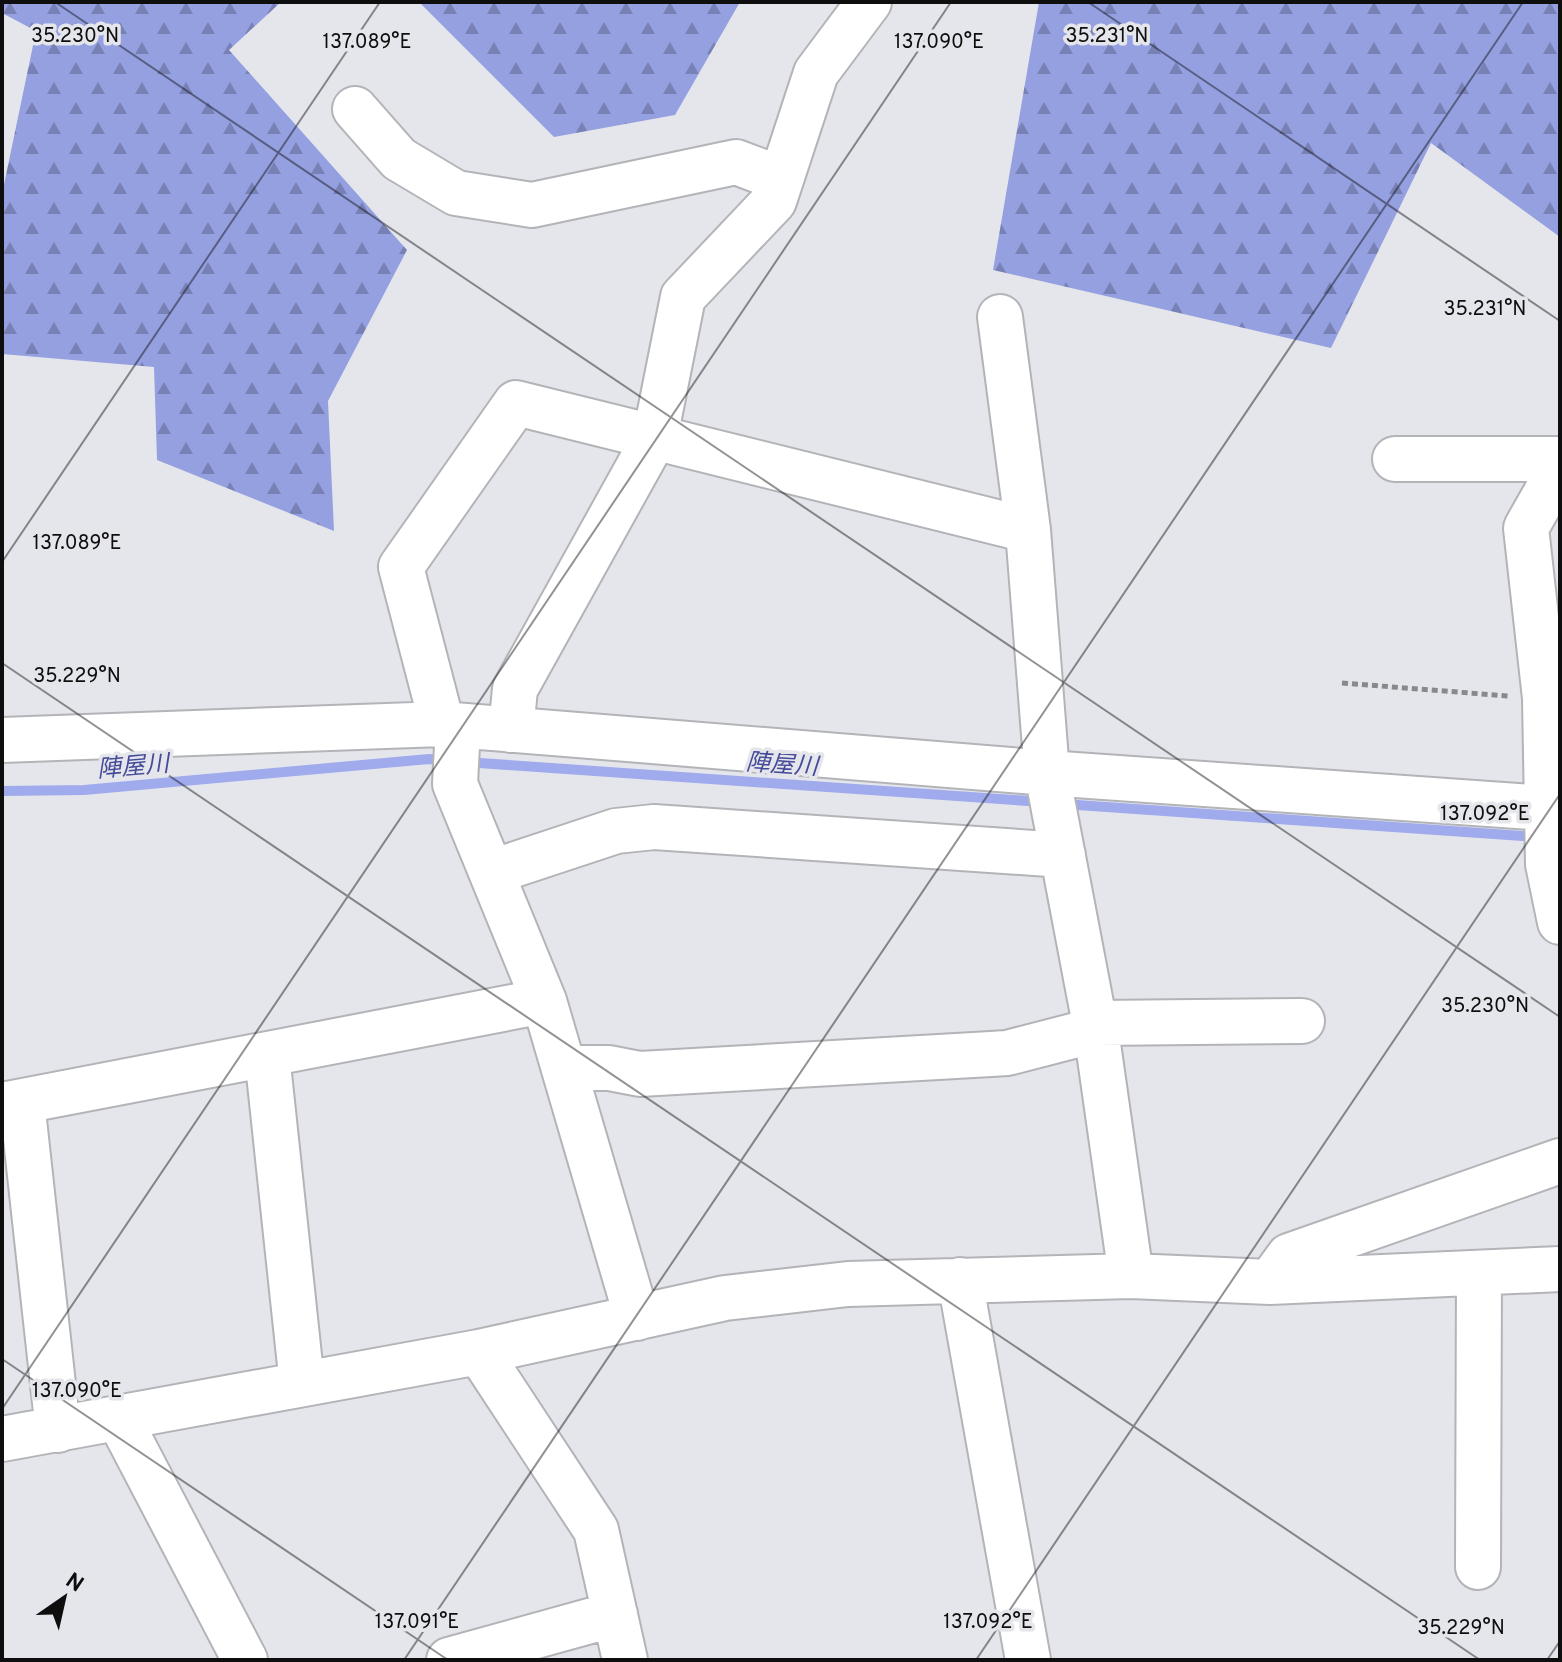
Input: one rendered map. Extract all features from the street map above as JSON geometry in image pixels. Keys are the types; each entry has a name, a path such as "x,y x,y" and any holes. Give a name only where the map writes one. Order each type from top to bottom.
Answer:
{"street":[{"path":"511,730 515,689 655,437 683,297 774,201 816,73 869,2"},
{"path":"355,109 399,159 456,193 532,205 736,162 781,179"},
{"path":"1000,317 1028,530 1054,809 1095,1027 1131,1276"},
{"path":"637,1318 544,1001 455,784 453,741 401,567 516,403 1028,530"},
{"path":"1395,459 1560,459"},
{"path":"1560,468 1526,528 1545,698 1552,823 1548,864 1560,922"},
{"path":"2,740 453,741 511,730 1054,809"},
{"path":"492,872 616,831 654,827 1054,809 1552,823"},
{"path":"58,1430 12,1104 544,1001"},
{"path":"564,1068 609,1068 640,1074 1007,1053 1095,1027 1302,1021"},
{"path":"267,1055 302,1384"},
{"path":"1270,1282 1289,1256 1560,1161"},
{"path":"2,1439 479,1352 725,1298 833,1285 1131,1276 1270,1282 1560,1269"},
{"path":"1478,1567 1479,1273"},
{"path":"960,1280 1028,1660"},
{"path":"479,1352 596,1530 625,1660"},
{"path":"118,1417 245,1660"},
{"path":"449,1660 615,1614"}],"path":[{"path":"1342,683 1545,698"}],"green space":[{"path":"2,2 281,2 229,50 407,250 328,401 334,531 157,460 154,367 2,354 2,194 36,31 2,13"},
{"path":"419,2 740,2 675,115 554,137"},
{"path":"1039,2 1560,2 1560,237 1431,143 1331,348 993,270"}],"waterway":[{"name":"陣屋川","path":"2,791 84,790 445,760"},
{"name":"陣屋川","path":"465,762 1043,802"},
{"name":"陣屋川","path":"1063,804 1538,837"}]}
